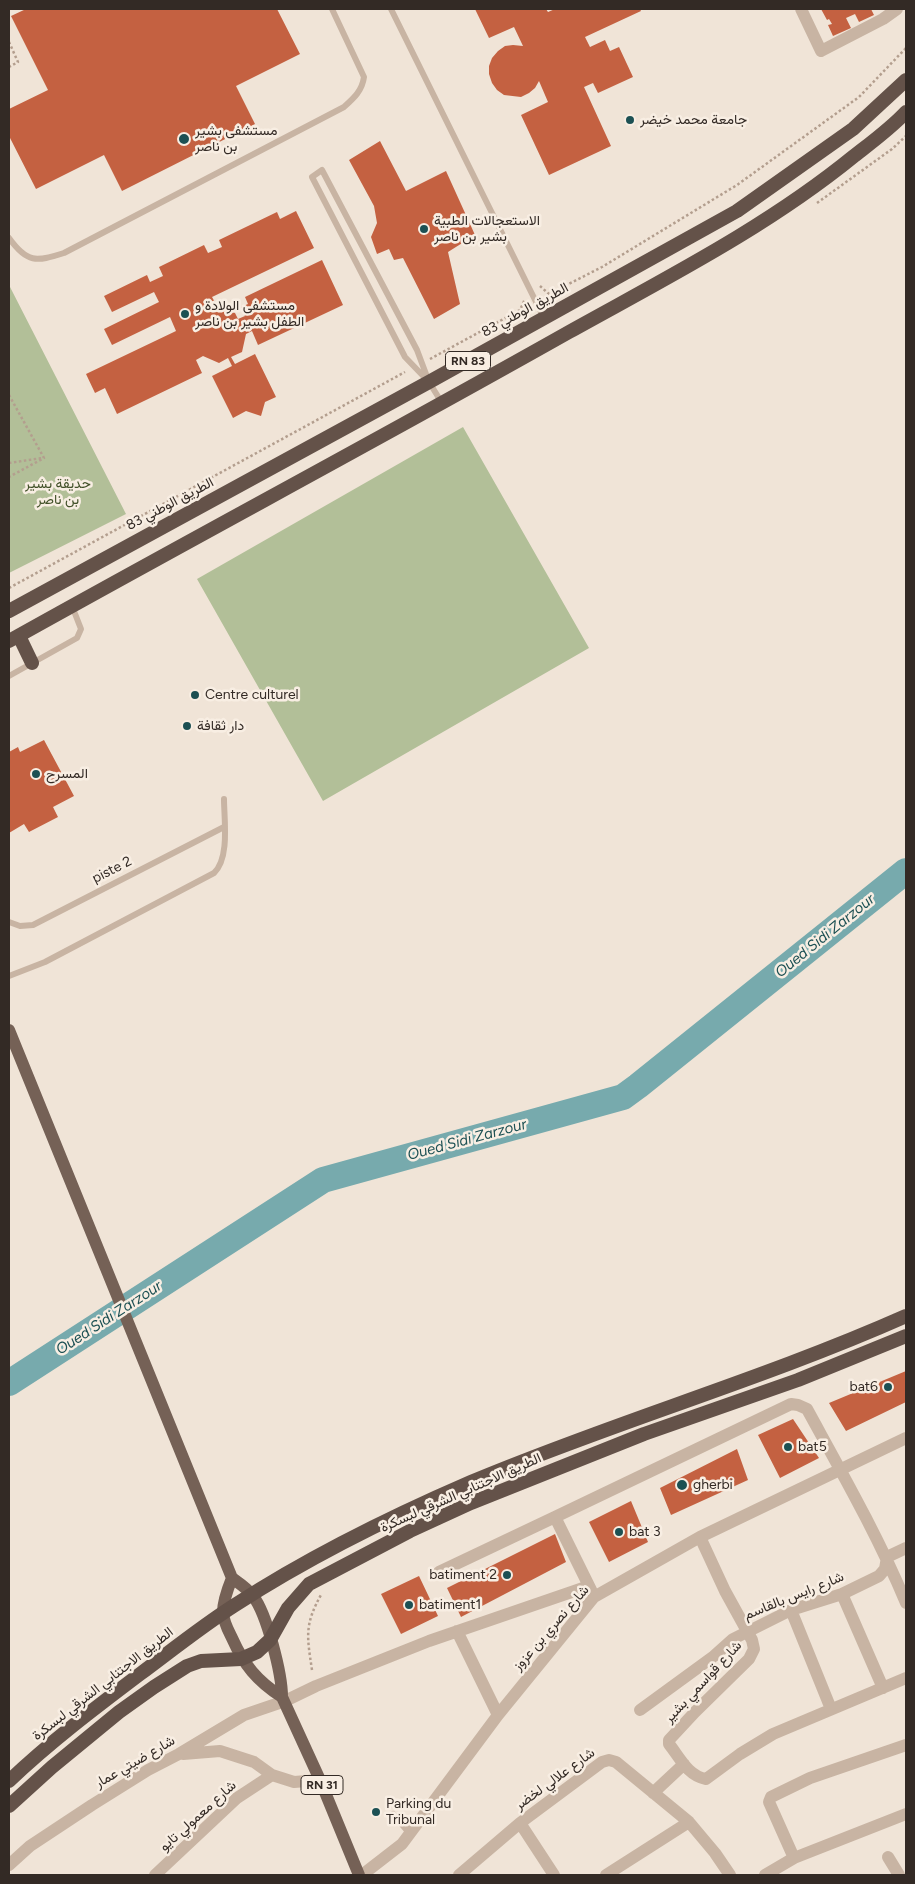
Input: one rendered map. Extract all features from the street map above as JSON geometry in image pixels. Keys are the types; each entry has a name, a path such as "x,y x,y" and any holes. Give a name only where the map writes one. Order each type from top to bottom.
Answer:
{"highway":[{"name":"الطريق الوطني 83","path":"9,611 429,382 737,211 853,129 906,80"},
{"name":"RN 83","path":"14,639 695,262 795,201 829,177 906,112"},
{"path":"14,639 32,663"},
{"name":"الطريق الاجتنابي الشرقي لبسكرة","path":"9,1781 101,1703 223,1612 317,1557 414,1507 472,1482 667,1407 786,1364 906,1316"},
{"name":"الطريق الاجتنابي الشرقي لبسكرة","path":"9,1806 52,1767 119,1712 154,1687 187,1666 200,1661 242,1659 257,1652 270,1640 288,1608 309,1584 410,1530 471,1503 644,1434 798,1380 906,1336"}],"main road":[{"name":"RN 31","path":"9,1030 231,1574 252,1595 261,1609 282,1682 284,1699 361,1875"},
{"path":"223,1612 231,1574"},
{"name":"RN 31","path":"223,1612 227,1628 250,1671 268,1688 284,1699"}],"street":[{"path":"801,9 821,51 883,19 897,9"},
{"path":"439,1572 791,1404 807,1409 887,1557 906,1603"},
{"name":"شارع نصري بن عزوز","path":"361,1875 402,1844 592,1592 700,1537 906,1438"},
{"path":"556,1516 592,1592"},
{"name":"شارع قواسمي بشير","path":"700,1537 725,1591 754,1645 752,1654 669,1740 669,1744 696,1777 706,1778 773,1734 906,1678"},
{"path":"887,1557 906,1548"},
{"name":"شارع رايس بالقاسم","path":"640,1710 746,1631 791,1610 842,1594 879,1576 885,1569 887,1557"},
{"name":"شارع ضيتي عمار","path":"9,1865 30,1846 92,1805 148,1770 179,1754 244,1715 457,1631 592,1592"},
{"path":"842,1594 883,1688"},
{"path":"791,1610 831,1709"},
{"path":"457,1631 498,1715"},
{"path":"794,1858 769,1802 771,1798 810,1778 906,1745"},
{"path":"179,1754 220,1751 254,1762 272,1775 294,1782 320,1780"},
{"name":"شارع علالي لخضر","path":"459,1875 520,1823 605,1760 616,1762 689,1822 715,1853 730,1875"},
{"path":"653,1793 684,1764"},
{"name":"شارع معمولي تايو","path":"156,1875 237,1798 272,1775"},
{"path":"766,1875 794,1858 906,1814"},
{"path":"606,1875 689,1822"},
{"path":"520,1823 554,1875"},
{"path":"888,1857 899,1875"}],"lane":[{"path":"9,238 18,251 28,258 44,259 64,253 344,107 357,96 363,86 364,77 332,9"},
{"path":"391,9 544,318"},
{"path":"429,382 417,350 322,170 312,177 405,357 429,382 442,403"},
{"path":"9,676 77,638 81,629 72,606"},
{"path":"9,976 45,962 214,873 221,865 224,856 224,799"},
{"name":"piste 2","path":"9,922 20,926 33,925 224,827"},
{"path":"393,1814 410,1834"}],"path":[{"path":"9,42 18,62 9,67"},
{"path":"537,284 550,294 602,267 737,185 859,97 906,48"},
{"path":"822,200 892,149 906,136"},
{"path":"422,363 520,310"},
{"path":"9,588 415,367"},
{"path":"9,394 44,458"},
{"path":"9,463 44,458"},
{"path":"9,478 44,458"},
{"path":"312,1670 307,1637 311,1612 324,1590"}],"green space":[{"name":"حديقة بشير بن ناصر","path":"9,285 126,514 9,573"},
{"path":"463,427 589,648 323,801 197,579"}],"building":[{"name":"مستشفى بشير بن ناصر","path":"26,9 277,9 300,54 236,86 255,124 122,191 104,155 36,189 9,136 9,109 48,90 11,16"},
{"path":"475,9 546,9 548,12 555,9 640,9 641,11 585,37 590,47 605,40 610,51 619,47 633,77 598,93 593,83 584,87 611,146 549,175 521,115 548,102 539,81 535,88 521,97 504,95 497,90 489,74 492,58 505,46 523,46 514,27 489,38"},
{"path":"821,9 871,9 874,15 859,22 855,14 846,18 851,28 833,36 828,25 832,24 829,19 827,20"},
{"name":"الاستعجالات الطبية بشير بن ناصر","path":"380,141 406,191 446,171 475,235 448,252 460,304 434,319 403,258 394,260 389,249 377,254 371,237 377,223 374,206 349,160"},
{"name":"مستشفى الولادة و الطفل بشير بن ناصر","path":"296,211 314,248 212,297 217,306 235,313 238,319 245,316 241,307 248,304 245,297 322,260 343,305 258,345 252,331 246,334 242,352 231,357 235,364 255,354 276,397 265,402 261,416 246,411 233,418 212,376 232,366 228,358 219,363 203,356 196,360 202,373 117,414 105,388 95,393 86,374 176,331 170,317 112,345 104,329 159,302 154,292 112,312 104,296 147,275 150,282 163,276 159,267 204,245 208,253 222,247 219,240 277,212 280,219"},
{"name":"المسرح","path":"44,740 74,796 53,807 58,817 29,832 24,824 9,833 9,752 18,747 20,752"},
{"name":"bat6","path":"906,1371 906,1402 846,1431 829,1403"},
{"name":"bat5","path":"793,1419 819,1458 780,1478 758,1435"},
{"path":"737,1449 748,1480 671,1515 660,1488"},
{"name":"bat 3","path":"631,1501 648,1542 609,1562 589,1522"},
{"name":"batiment 2","path":"555,1534 566,1562 461,1617 447,1588"},
{"name":"batiment1","path":"419,1576 438,1616 401,1634 381,1594"}],"waterway":[{"name":"Oued Sidi Zarzour","path":"9,1383 323,1180 623,1097 906,871"}],"place":[{"name":"جامعة محمد خيضر","path":"630,120"},
{"name":"مستشفى بشير بن ناصر","path":"184,139"},
{"name":"الاستعجالات الطبية بشير بن ناصر","path":"424,229"},
{"name":"مستشفى الولادة و الطفل بشير بن ناصر","path":"185,314"},
{"name":"Centre culturel","path":"195,695"},
{"name":"دار ثقافة","path":"187,726"},
{"name":"المسرح","path":"36,774"},
{"name":"bat6","path":"888,1387"},
{"name":"bat5","path":"788,1447"},
{"name":"gherbi","path":"682,1485"},
{"name":"bat 3","path":"619,1532"},
{"name":"batiment 2","path":"507,1575"},
{"name":"batiment1","path":"409,1605"},
{"name":"Parking du Tribunal","path":"376,1812"}]}
